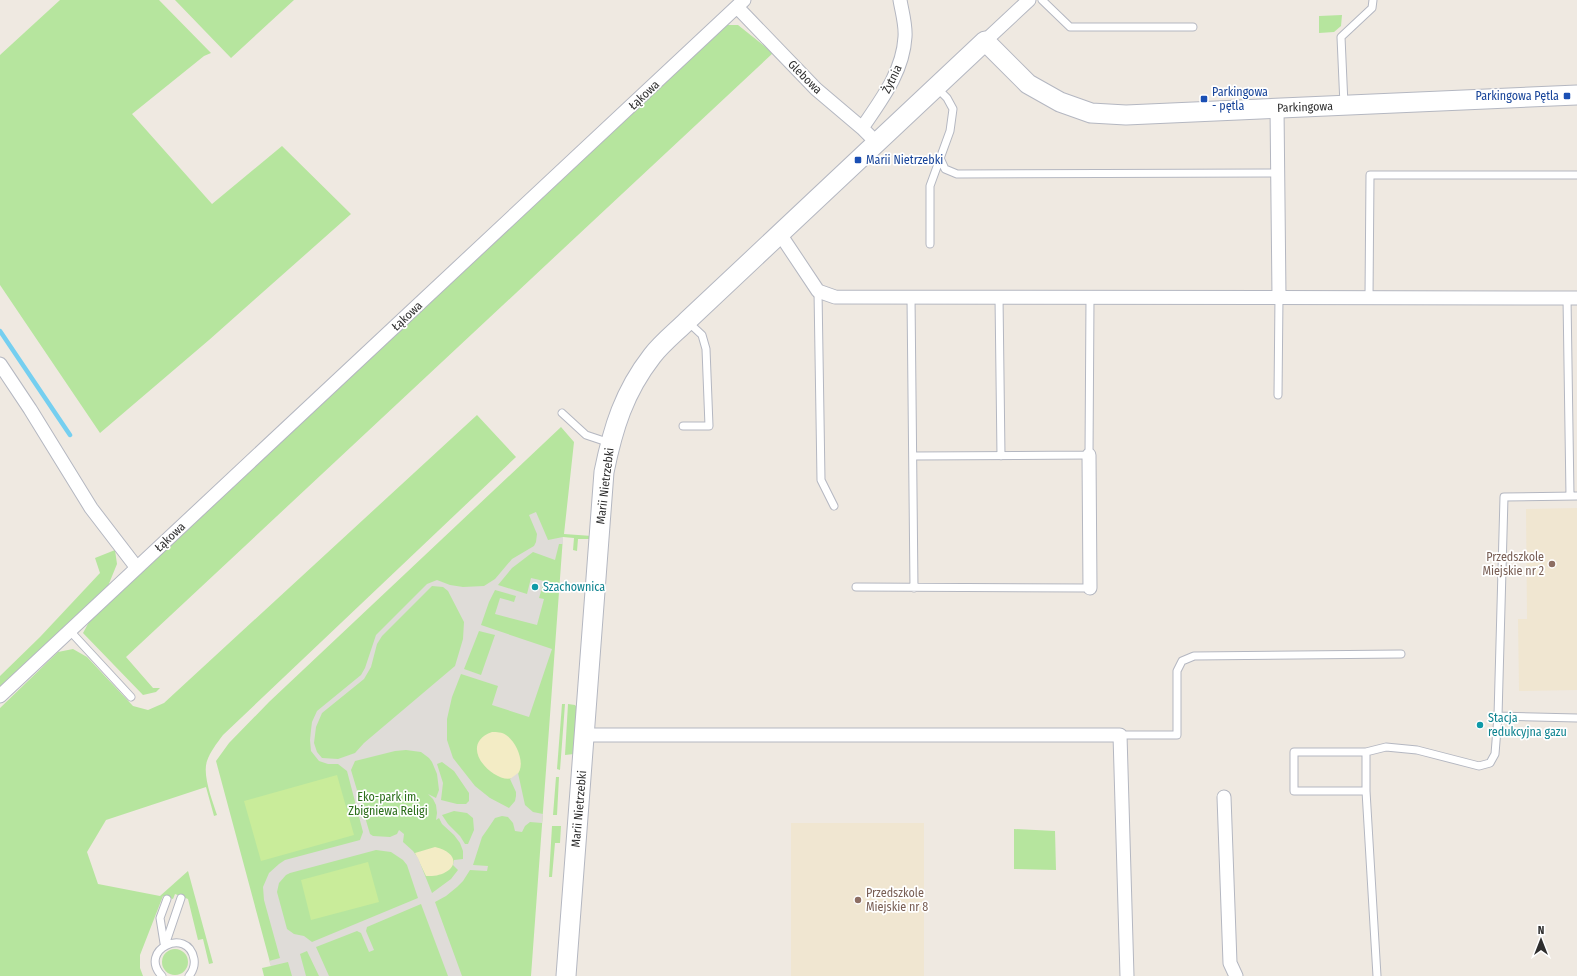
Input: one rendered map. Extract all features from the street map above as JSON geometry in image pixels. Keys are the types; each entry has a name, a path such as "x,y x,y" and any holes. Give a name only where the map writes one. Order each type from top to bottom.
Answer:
{"street":[{"name":"Żytnia","path":"862,128 882,99 901,64 905,36 900,0"},
{"name":"Marii Nietrzebki","path":"566,976 604,480 610,443 620,410 635,382 653,355 687,321 1029,0"},
{"name":"Glebowa","path":"741,3 816,89 862,128 877,143"},
{"name":"Łąkowa","path":"0,696 741,3"},
{"name":"Parkingowa","path":"985,41 1028,84 1060,102 1090,112 1126,115 1577,95"},
{"path":"1277,108 1279,297"},
{"path":"780,234 818,291 835,297 1572,298"},
{"path":"0,364 30,409 91,508 137,568"},
{"path":"1089,455 1090,588"},
{"path":"585,735 1120,735 1127,976"},
{"path":"1224,797 1230,962 1236,976"}],"lane":[{"path":"1042,0 1070,26 1193,27"},
{"path":"1344,105 1341,37 1372,8 1373,0"},
{"path":"930,244 930,186 950,130 953,109 947,98 937,87"},
{"path":"940,158 945,169 957,174 1278,173"},
{"path":"1369,297 1370,175 1577,175"},
{"path":"818,291 821,480 834,506"},
{"path":"910,297 914,588"},
{"path":"1000,297 1001,456"},
{"path":"1278,395 1279,297"},
{"path":"913,456 1089,455 1090,298"},
{"path":"1366,791 1294,791 1294,752 1366,752 1386,746 1417,750 1479,766 1490,763 1496,754 1504,497 1573,496 1572,298"},
{"path":"682,426 709,426 706,349 702,334 687,321"},
{"path":"562,413 586,435 610,443"},
{"path":"856,588 1090,588"},
{"path":"70,631 131,697"},
{"path":"1120,735 1177,735 1177,671 1182,661 1194,656 1401,654"},
{"path":"1498,716 1577,718"},
{"path":"1366,752 1366,791 1377,976"},
{"path":"162,976 156,968 155,961 157,955 165,945 181,898"},
{"path":"165,945 160,918 167,899"},
{"path":"165,945 178,943 184,944 190,949 193,954 196,976"},
{"path":"189,976 194,968"}],"shaded area":[{"name":"Przedszkole Miejskie nr 2","path":"1577,508 1577,690 1519,691 1518,619 1527,619 1526,509"},
{"path":"536,512 548,540 563,537 563,544 559,544 555,560 533,552 512,568 498,585 527,594 531,578 544,581 539,598 544,599 537,625 495,614 500,598 514,602 516,596 495,590 481,625 552,649 529,717 492,705 498,686 461,674 452,697 447,719 447,740 453,758 475,786 490,798 509,808 515,801 516,796 516,792 510,779 518,773 525,805 533,812 543,814 542,823 530,822 525,826 522,832 515,831 513,823 508,817 502,816 495,818 482,837 473,865 488,866 487,871 470,870 457,887 446,896 435,902 462,976 448,976 421,904 367,927 366,931 374,950 369,952 361,933 357,931 316,947 329,976 319,976 307,951 300,954 306,976 292,976 288,962 271,966 269,961 280,958 264,900 263,887 269,873 285,860 360,840 363,832 347,771 338,764 328,764 319,761 311,751 310,740 312,722 317,711 361,675 365,668 376,635 427,584 437,580 450,585 463,587 484,586 495,579 512,559 534,546 537,534 529,515","holes":["432,586 443,587 448,591 464,622 463,639 455,666 364,743 355,753 338,759 322,758 317,752 314,743 316,727 322,713 364,679 371,667 377,644 382,636","479,631 495,635 481,675 464,669","406,750 421,752 432,762 437,774 439,790 436,798 428,794 436,805 436,820 439,818 442,824 454,835 460,843 463,851 463,859 454,860 453,865 458,870 451,879 432,893 418,858 403,842 404,834 399,830 397,834 390,837 373,836 370,834 351,770 355,761 395,751","442,762 454,771 469,793 469,801 466,804 457,804 441,800 443,783 437,764","454,811 467,813 473,818 474,830 468,844 465,844 460,836 448,824 442,815","376,850 391,852 403,860 407,865 418,898 312,942 304,936 294,934 287,929 277,892 279,883 286,875"]},
{"name":"Przedszkole Miejskie nr 8","path":"791,823 924,823 924,976 791,976"}],"green space":[{"path":"60,0 159,0 211,53 204,56 132,114 212,204 282,146 351,214 209,340 100,433 0,285 0,55"},
{"path":"175,0 294,0 231,58"},
{"path":"1342,15 1341,26 1334,32 1319,33 1319,16"},
{"path":"722,25 738,25 773,53 126,657 153,688 160,688 156,692 143,695 83,633 89,622"},
{"path":"477,415 516,457 223,735 210,754 206,767 207,781 217,815 214,816 206,787 106,820 87,852 98,884 160,896 188,871 213,963 209,964 203,939 198,940 188,899 175,894 173,899 163,896 140,955 140,968 143,976 0,976 0,708 58,652 73,649 87,657 133,706 148,710 164,703"},
{"name":"Eko-park im. Zbigniewa Religi","path":"561,427 574,442 564,534 592,536 590,539 578,539 577,551 573,550 574,538 563,537 531,976 264,976 262,968 271,966 216,761 229,743 269,702"},
{"path":"115,550 117,564 108,586 0,687 0,676 40,637 100,573 95,558"},
{"path":"562,704 565,704 560,770 557,769"},
{"path":"568,704 575,705 578,709 574,754 565,755"},
{"path":"337,775 354,835 261,861 244,801"},
{"path":"556,777 559,777 557,815 553,815"},
{"path":"552,826 561,826 560,843 555,843 552,877 549,877"},
{"path":"1014,829 1055,831 1056,870 1014,869"},
{"path":"368,862 379,902 311,920 301,880"},
{"path":"175,949 184,953 188,962 184,971 175,975 166,971 162,962 166,953"}],"sand":[{"path":"492,732 506,735 517,748 521,760 521,766 516,776 509,779 500,777 491,772 478,756 477,747 481,738"},
{"path":"435,847 451,855 453,865 449,870 443,873 435,876 426,876 415,853"}],"waterway":[{"path":"0,331 70,435"}],"place":[{"name":"Parkingowa Pętla","path":"1567,96"},
{"name":"Parkingowa - pętla","path":"1204,99"},
{"name":"Marii Nietrzebki","path":"858,160"},
{"name":"Przedszkole Miejskie nr 2","path":"1552,564"},
{"name":"Szachownica","path":"535,587"},
{"name":"Stacja redukcyjna gazu","path":"1480,725"},
{"name":"Przedszkole Miejskie nr 8","path":"858,900"}]}
